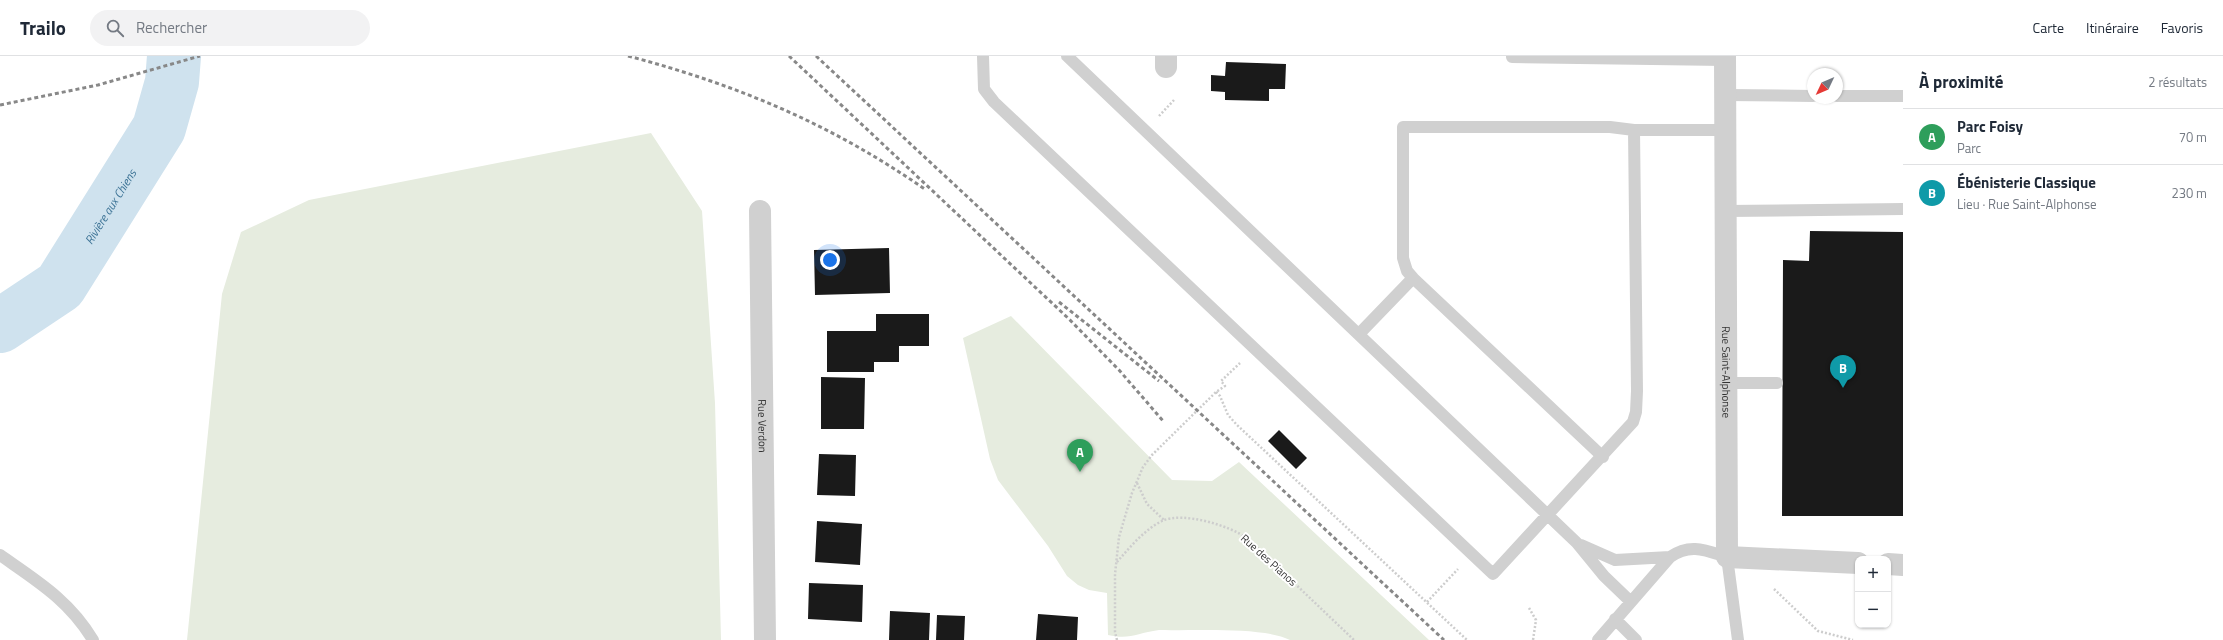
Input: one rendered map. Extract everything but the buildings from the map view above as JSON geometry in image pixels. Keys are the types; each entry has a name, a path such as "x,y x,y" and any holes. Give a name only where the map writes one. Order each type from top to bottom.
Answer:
{"street":[{"name":"Rue Saint-Alphonse","path":"1725,58 1727,557"},
{"name":"Rue Verdon","path":"760,211 765,640"},
{"path":"1727,557 1855,563"},
{"path":"1891,564 1903,565"}],"lane":[{"path":"983,56 984,89 994,102 1493,574 1628,430 1633,422 1636,412 1634,130"},
{"path":"1067,56 1576,543 1604,576 1630,601"},
{"path":"1512,57 1725,58"},
{"path":"1726,95 1807,96"},
{"path":"1843,96 1903,96"},
{"path":"1603,457 1407,271 1403,258 1403,127 1610,127 1634,130 1726,130"},
{"path":"1726,210 1903,209"},
{"path":"1358,334 1413,278"},
{"path":"1726,383 1777,383"},
{"path":"1576,543 1616,560 1670,556"},
{"path":"1598,640 1614,619 1670,556 1680,549 1687,548 1701,549 1727,557 1738,640"},
{"path":"0,555 60,598 73,611 93,640"},
{"path":"1614,619 1636,640"}],"path":[{"path":"1117,640 1114,617 1116,562 1119,537 1125,514 1143,467 1152,455 1216,392 1225,386 1221,381 1243,360"},
{"path":"1216,392 1220,396 1228,415 1237,425 1467,640"},
{"path":"1116,562 1133,543 1164,520 1147,504 1137,483"},
{"name":"Rue des Pianos","path":"1164,520 1199,520 1236,530 1261,550 1354,640"},
{"path":"1427,602 1443,585"},
{"path":"1774,589 1818,631 1853,640"},
{"path":"1529,608 1536,620 1533,640"}],"shaded area":[{"path":"651,133 702,211 715,403 721,640 187,640 222,294 241,232 309,200"},
{"path":"1011,316 1172,480 1212,481 1239,462 1429,640 1290,640 1262,633 1227,630 1159,630 1122,637 1108,635 1107,593 1089,590 1078,585 1067,576 1048,546 998,480 990,459 963,338"}],"waterway":[{"name":"Rivière aux Chiens","path":"0,326 60,286 159,128 172,82 174,56"}],"railway":[{"path":"0,105 98,85 200,56"},
{"path":"628,56 669,67 708,80 783,110 856,146 926,190"},
{"path":"789,56 1069,319 1119,370 1164,422"},
{"path":"816,56 1444,640"},
{"path":"1059,302 1159,381"}],"place":[{"name":"Ébénisterie Classique","path":"1843,388"},
{"name":"Parc Foisy","path":"1080,472"}]}
